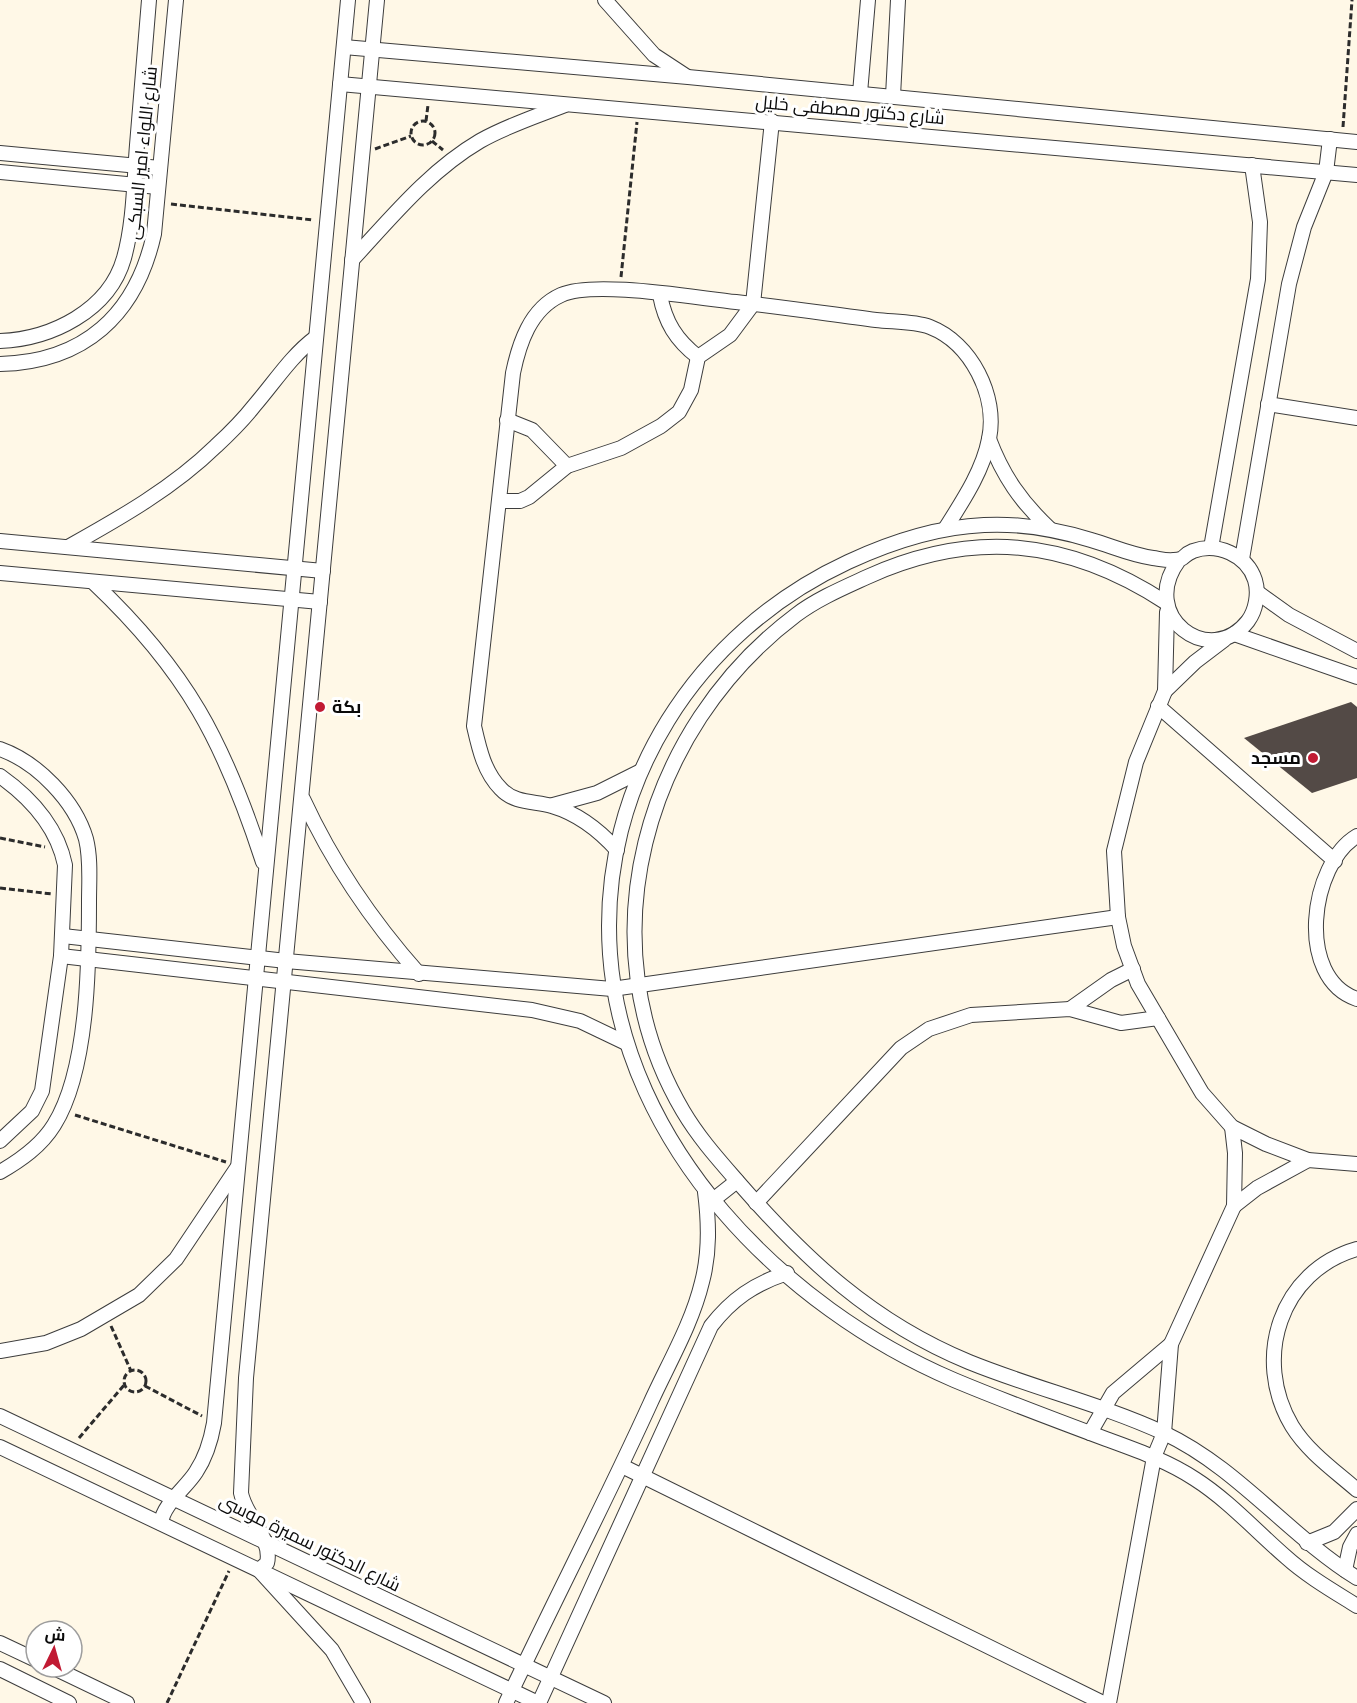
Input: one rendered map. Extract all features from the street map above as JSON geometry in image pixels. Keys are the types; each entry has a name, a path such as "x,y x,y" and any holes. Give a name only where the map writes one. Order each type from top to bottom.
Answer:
{"street":[{"name":"شارع اللواء امير السبكى","path":"0,341 20,340 47,334 72,322 93,305 111,284 124,260 136,165 148,0"},
{"name":"شارع اللواء امير السبكى","path":"0,364 29,362 56,356 81,344 103,328 122,309 138,286 148,261 157,203 176,0"},
{"path":"161,1523 164,1512 198,1470 206,1454 214,1423 348,0"},
{"path":"260,1570 268,1559 266,1543 246,1510 241,1493 246,1378 377,0"},
{"path":"605,0 654,55 688,77"},
{"path":"860,93 868,0"},
{"path":"893,96 898,0"},
{"name":"شارع دكتور مصطفى خليل","path":"344,47 893,96 1357,142"},
{"name":"شارع دكتور مصطفى خليل","path":"340,84 1357,175"},
{"path":"352,260 414,194 453,160 481,141 569,103"},
{"path":"500,501 510,502 529,497 567,466 621,448 661,426 679,412 691,390 698,357 730,335 753,304 772,121"},
{"path":"1242,559 1295,255 1336,140"},
{"path":"0,153 160,168"},
{"path":"1211,548 1258,279 1260,222 1252,165"},
{"path":"0,172 158,187"},
{"path":"616,850 587,822 551,806 524,803 501,790 482,760 474,726 507,420 520,340 537,314 560,296 587,288 753,304 929,327 955,342 975,365 985,389 990,413 990,439 999,465 1012,489 1029,510 1050,529"},
{"path":"660,295 664,313 672,330 683,346 698,357"},
{"path":"68,547 128,513 173,483 214,448 252,409 294,356 315,338"},
{"path":"1268,404 1357,418"},
{"path":"507,420 532,430 567,466"},
{"path":"945,529 970,485 990,439"},
{"path":"1179,561 1123,552 1050,529 1015,525 945,529 869,552 827,572 788,595 746,626 709,663 677,704 641,771 616,850 609,940 612,989 637,1076 709,1196 787,1273 864,1333 917,1364 1154,1457 1197,1480 1289,1560 1357,1606"},
{"path":"0,540 323,571"},
{"path":"1357,677 1232,635 1214,640 1198,638 1184,632 1173,621 1166,604 1111,570 1082,560 1020,547 987,546 924,556 881,571 839,589 800,612 760,644 726,681 696,722 663,785 642,851 635,895 633,939 638,986 648,1034 660,1065 682,1109 708,1149 802,1253 877,1314 968,1361 1164,1433 1210,1460 1264,1502 1307,1543 1357,1578"},
{"path":"1164,691 1195,662 1246,623 1255,609 1257,592 1252,575 1242,559 1227,551 1211,548 1194,551 1179,561 1170,573 1165,587 1168,646 1164,691 1136,762 1114,850 1118,917 1138,984 1202,1093 1232,1127 1266,1144 1308,1160 1357,1164"},
{"path":"0,573 320,602"},
{"path":"94,583 129,616 161,652 214,733 234,777 266,868"},
{"path":"1257,592 1288,615 1357,651"},
{"path":"1158,706 1335,861"},
{"path":"0,749 35,768 57,789 78,820 89,858 88,959 73,1079 62,1110 38,1146 0,1172"},
{"path":"551,806 597,793 641,771"},
{"path":"0,776 23,793 42,814 62,851 65,865 61,956 42,1091 32,1111 0,1141"},
{"path":"302,797 320,836 364,908 419,974"},
{"path":"1357,836 1350,839 1323,885 1317,910 1316,936 1320,961 1332,982 1357,999"},
{"path":"63,936 419,974 612,989 1118,917"},
{"path":"61,956 285,980 555,1014 580,1021 626,1043"},
{"path":"1070,1009 1111,980 1133,969"},
{"path":"756,1203 914,1037 944,1022 971,1015 1070,1009 1122,1023 1158,1018"},
{"path":"1109,1703 1154,1457 1164,1433 1171,1344 1234,1206 1235,1153 1232,1127"},
{"path":"1234,1206 1266,1183 1308,1160"},
{"path":"0,1351 46,1343 106,1316 139,1295 176,1259 238,1166"},
{"path":"709,1196 737,1181"},
{"path":"508,1697 622,1466 702,1284 708,1254 709,1196"},
{"path":"1357,1249 1326,1262 1299,1285 1284,1310 1272,1350 1278,1395 1292,1425 1314,1454 1357,1490"},
{"path":"0,1447 260,1570 508,1697 538,1703 711,1326 725,1308 743,1292 787,1273"},
{"path":"1090,1433 1101,1410 1121,1385 1171,1344"},
{"name":"شارع الدكتور سميرة موسى","path":"0,1416 604,1703"},
{"path":"622,1466 1103,1703"},
{"path":"1307,1543 1334,1532 1357,1509"},
{"path":"1345,1570 1350,1547 1357,1534"},
{"path":"260,1570 332,1650 363,1703"},
{"path":"0,1642 24,1654"},
{"path":"0,1670 69,1703"},
{"path":"76,1679 127,1703"},
{"path":"29,1683 45,1703"}],"path":[{"path":"1336,140 1352,0"},
{"path":"620,291 639,109"},
{"path":"422,121 431,124 435,132 432,141 425,145 416,143 412,136 413,126 422,121"},
{"path":"362,154 412,136"},
{"path":"157,203 326,221"},
{"path":"0,838 62,851"},
{"path":"0,888 64,896"},
{"path":"62,1110 238,1166"},
{"path":"106,1316 130,1371"},
{"path":"70,1449 124,1384 125,1377 130,1371"},
{"path":"130,1371 143,1374 145,1386"},
{"path":"124,1384 132,1392 140,1391 145,1386"},
{"path":"145,1386 214,1423"},
{"path":"167,1703 235,1559"}],"building":[{"name":"مسجد","path":"1351,702 1357,707 1357,778 1312,793 1244,738"}],"place":[{"name":"بكة","path":"320,707"},
{"name":"مسجد","path":"1313,758"}]}
